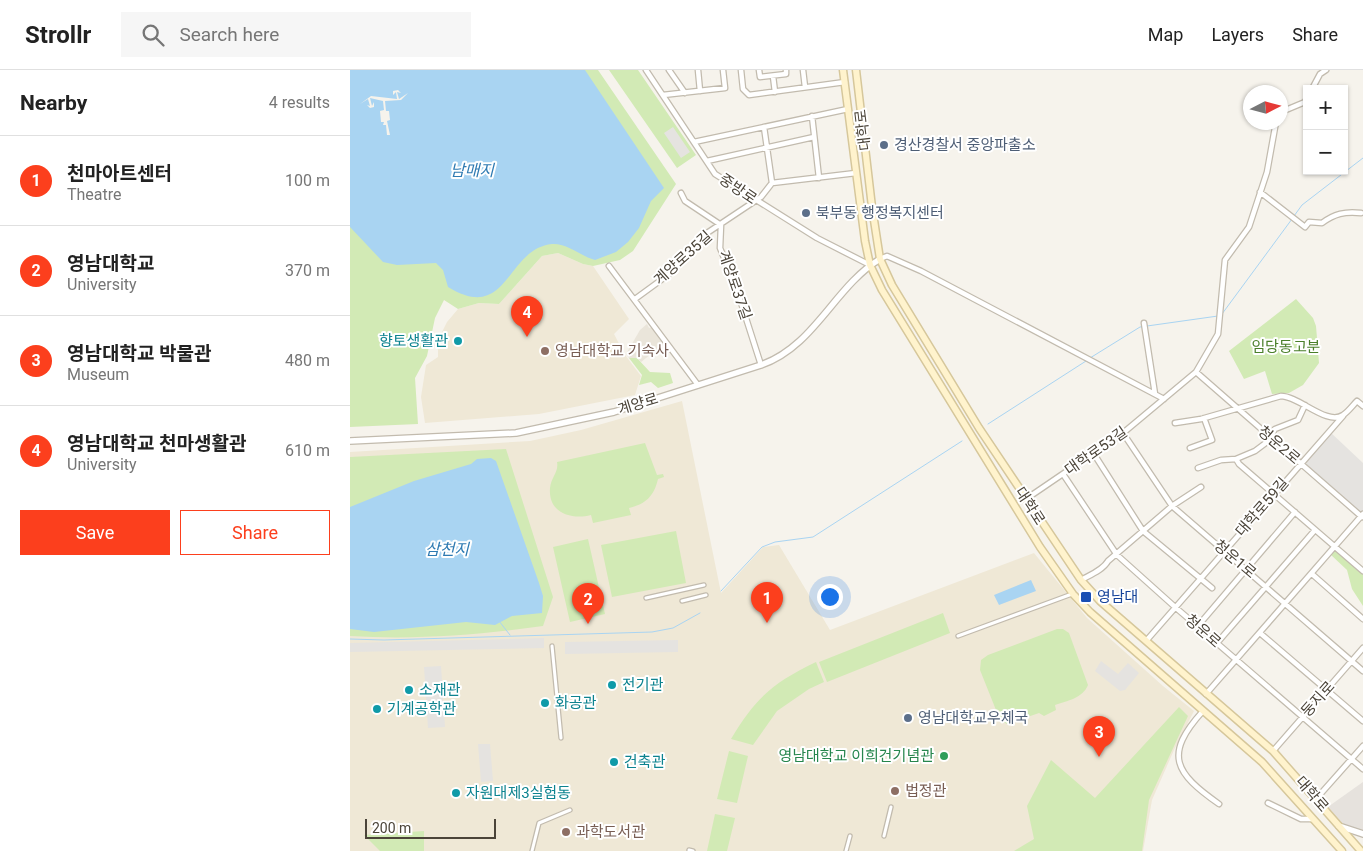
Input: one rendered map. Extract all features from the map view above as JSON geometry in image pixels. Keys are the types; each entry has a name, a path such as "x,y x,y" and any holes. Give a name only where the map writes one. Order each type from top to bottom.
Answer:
{"main road":[{"path":"843,70 865,243 870,265 882,290 944,393 1040,547 1073,594 1090,612 1262,762 1342,851"},
{"name":"대학로","path":"856,70 880,259 892,285 930,348 1026,499 1081,580 1100,601 1273,751 1360,851"},
{"path":"1322,828 1340,826"}],"street":[{"name":"중방로","path":"646,70 715,174 817,238 870,265"},
{"path":"670,70 685,93"},
{"path":"698,70 700,91"},
{"path":"663,95 725,88 723,70"},
{"path":"741,70 745,94 751,95 845,82"},
{"path":"759,70 760,77 786,74 786,70"},
{"path":"803,70 805,87"},
{"path":"1314,85 1320,74 1326,70"},
{"path":"773,76 775,92"},
{"path":"1288,109 1303,103"},
{"path":"694,142 848,110"},
{"path":"812,116 819,178"},
{"path":"764,127 772,183 856,173"},
{"name":"대학로53길","path":"1026,499 1123,434 1196,372 1218,334 1225,260 1246,234 1267,172 1275,130"},
{"path":"707,162 814,137"},
{"name":"계양로35길","path":"635,299 672,272 704,235 721,226 754,200 761,197 772,183"},
{"path":"1260,192 1305,227 1309,222 1322,223 1331,216 1342,212 1360,213"},
{"path":"681,193 685,201 721,226"},
{"name":"계양로37길","path":"721,226 720,248 736,287 761,365"},
{"path":"880,259 887,256 915,268 1088,357 1164,399"},
{"name":"계양로","path":"350,441 516,432 614,412 761,365 784,354 797,344 870,265 880,259"},
{"path":"609,266 698,385"},
{"path":"1144,322 1155,394"},
{"name":"청운2로","path":"1196,372 1270,439 1362,516"},
{"path":"1175,423 1238,410 1264,399 1281,396 1288,396 1324,415 1334,418 1342,416"},
{"name":"대학로59길","path":"1146,641 1342,416 1357,400 1363,406"},
{"path":"1198,468 1221,460 1236,459 1255,451 1270,439 1275,429 1298,420 1305,405"},
{"path":"1190,448 1212,440 1204,418"},
{"name":"청운1로","path":"1123,434 1172,506 1247,568 1363,670"},
{"path":"1094,454 1143,531 1212,588"},
{"path":"1236,459 1239,464 1273,494 1363,571"},
{"name":"청운로","path":"1063,474 1117,554 1175,608 1363,769"},
{"path":"1081,580 1091,572 1104,567 1172,506 1201,487"},
{"path":"1197,627 1295,512"},
{"path":"1206,694 1362,516"},
{"path":"1217,643 1315,530"},
{"path":"1312,574 1363,619"},
{"path":"646,598 704,585"},
{"path":"958,636 1073,594"},
{"path":"682,601 706,595"},
{"path":"1260,633 1363,721"},
{"path":"552,646 561,738"},
{"name":"둥지로","path":"1273,751 1363,648"},
{"path":"1203,711 1181,740 1178,755 1185,776 1219,804"},
{"path":"1316,799 1363,746"},
{"path":"1268,803 1301,819 1314,819"},
{"path":"884,836 891,808"},
{"path":"532,851 539,823 570,810"},
{"path":"1340,826 1363,834"},
{"path":"846,851 850,836"},
{"path":"688,850 693,851"}],"shaded area":[{"path":"673,127 690,152 681,158 664,133"},
{"path":"558,253 583,264 593,266 629,319 614,334 625,355 641,376 635,395 539,414 425,423 421,397 426,365 438,357 438,340 447,322 458,309 479,303 499,304 542,256"},
{"path":"647,324 649,328 653,327 665,343 641,362 638,358 629,358 626,354 640,330"},
{"path":"682,401 721,593 763,547 779,545 830,630 1034,553 1087,618 1194,711 1152,800 1143,851 350,851 350,452 530,441 581,430"},
{"path":"1329,431 1363,463 1363,514 1361,516 1300,463"},
{"path":"544,638 544,648 350,652 350,643"},
{"path":"678,640 678,652 565,654 565,642"},
{"path":"1101,661 1118,674 1128,663 1139,673 1125,690 1120,691 1095,671"},
{"path":"441,666 445,727 428,728 424,667"},
{"path":"478,744 490,744 493,781 481,782"},
{"path":"1363,782 1363,834 1339,826 1325,809"}],"green space":[{"name":"남매지","path":"350,70 598,70 676,184 633,251 620,260 593,266 583,264 558,253 542,256 499,304 479,303 458,309 444,300 435,318 427,356 415,378 418,424 350,427"},
{"path":"609,70 638,70 696,155 677,168"},
{"name":"임당동고분","path":"1296,299 1313,318 1316,326 1319,363 1303,385 1289,393 1272,394 1265,371 1244,379 1229,351"},
{"path":"629,358 637,358 650,372 670,373 673,383 658,388 651,382 639,385 642,375"},
{"path":"645,443 657,475 663,474 664,477 658,479 652,495 645,502 629,508 631,515 593,523 591,515 569,515 557,509 550,497 550,488 557,469 557,462"},
{"name":"삼천지","path":"506,449 553,597 543,626 447,636 350,636 350,457"},
{"path":"676,531 686,583 612,597 601,545"},
{"path":"588,539 605,614 570,622 553,547"},
{"path":"1335,547 1363,571 1363,606 1352,589 1347,570 1330,554"},
{"path":"943,613 950,633 827,682 819,662"},
{"path":"1057,629 1063,629 1069,633 1088,685 1086,689 1074,698 1055,705 1056,710 1044,716 1039,713 1007,724 1000,720 980,670 981,660 988,655"},
{"path":"816,662 824,682 809,689 777,711 753,745 731,739 749,712 767,693 788,677"},
{"path":"1179,707 1188,716 1149,800 1142,851 1014,851 1034,839 1027,806 1051,760 1095,798"},
{"path":"729,751 748,756 737,803 717,799"},
{"path":"715,814 735,818 727,851 707,851"},
{"path":"424,831 424,851 380,851 364,835"}],"water":[{"name":"남매지","path":"350,70 585,70 664,188 651,201 639,228 628,242 616,252 595,260 569,248 552,244 537,249 524,258 495,291 483,297 468,296 448,287 443,270 436,263 397,265 383,262 350,227"},
{"name":"삼천지","path":"491,458 496,461 539,583 543,596 542,613 512,616 495,625 466,622 374,632 350,629 350,507 414,481 471,464 477,459"},
{"path":"1031,580 1036,591 999,605 994,595"}],"pier":[{"path":"398,90 401,93 397,92 399,99 408,93 401,100 385,101 386,111 389,111 390,120 387,121 390,135 387,135 386,125 383,125 384,122 381,122 380,111 384,110 383,101 370,98 372,106 374,102 374,107 370,108 367,105 370,106 368,99 360,104 371,96 397,99 396,92 393,95 393,91"}],"waterway":[{"path":"1294,216 1302,205 1363,158"},
{"path":"1222,314 1292,219"},
{"path":"1090,358 1140,327 1218,316"},
{"path":"988,424 1086,361"},
{"path":"721,591 762,547 775,542 813,537 962,441"},
{"path":"350,639 384,640 652,632 673,628 700,613"},
{"path":"499,621 510,635"}],"place":[{"name":"경산경찰서 중앙파출소","path":"884,145"},
{"name":"북부동 행정복지센터","path":"806,213"},
{"name":"영남대학교 천마생활관","path":"527,337"},
{"name":"향토생활관","path":"458,341"},
{"name":"영남대학교 기숙사","path":"545,351"},
{"name":"영남대","path":"1086,597"},
{"name":"천마아트센터","path":"767,623"},
{"name":"영남대학교","path":"588,624"},
{"name":"전기관","path":"612,685"},
{"name":"소재관","path":"409,690"},
{"name":"화공관","path":"545,703"},
{"name":"기계공학관","path":"377,709"},
{"name":"영남대학교우체국","path":"908,718"},
{"name":"영남대학교 이희건기념관","path":"944,756"},
{"name":"영남대학교 박물관","path":"1099,757"},
{"name":"건축관","path":"614,762"},
{"name":"법정관","path":"895,791"},
{"name":"자원대제3실험동","path":"456,793"},
{"name":"과학도서관","path":"566,832"}]}
